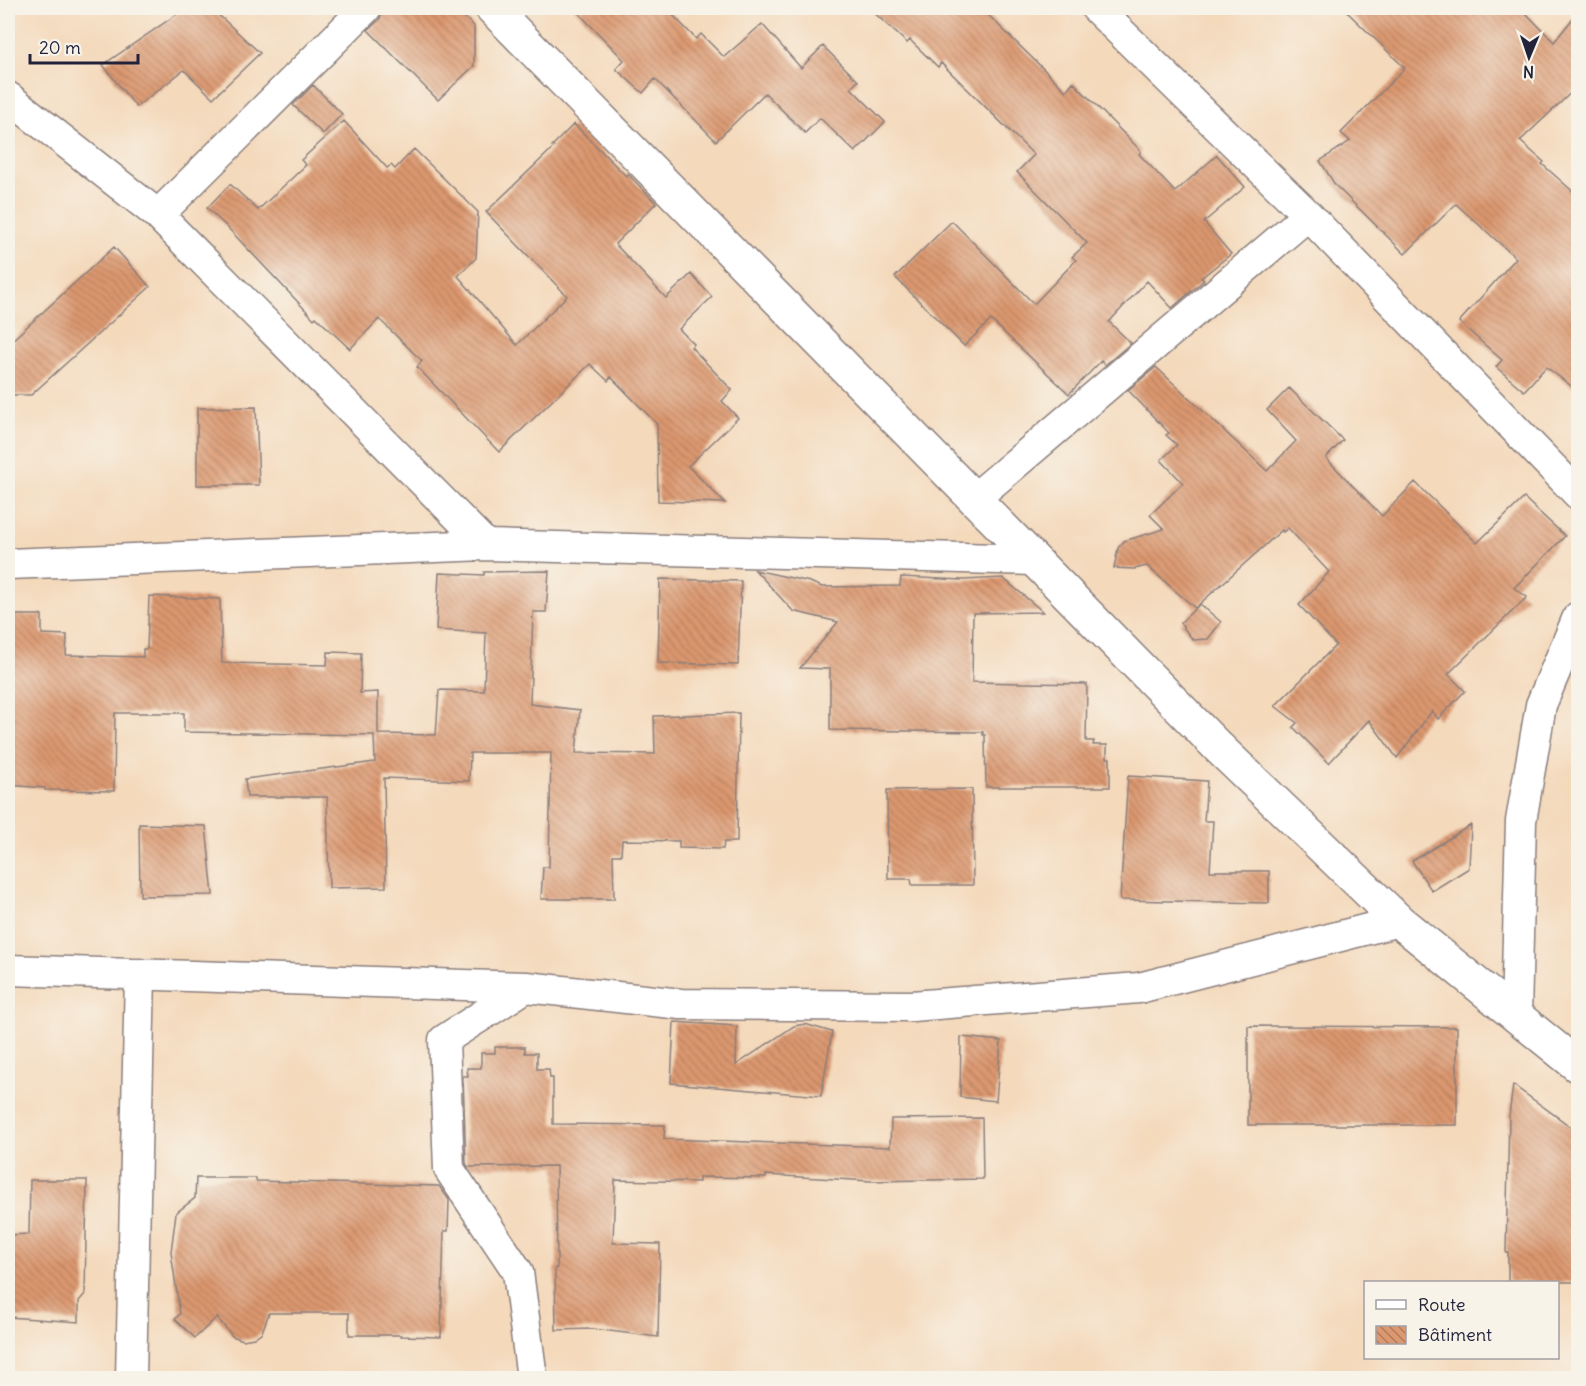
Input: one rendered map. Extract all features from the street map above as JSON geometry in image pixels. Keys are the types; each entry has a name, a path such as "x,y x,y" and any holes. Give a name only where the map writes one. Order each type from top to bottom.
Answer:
{"street":[{"path":"158,214 366,8"},
{"path":"492,8 1218,747 1399,921 1578,1066"},
{"path":"1096,8 1308,215 1578,494"},
{"path":"8,97 158,214 486,545"},
{"path":"975,498 1308,215"},
{"path":"8,564 486,545 1034,560"},
{"path":"1516,1014 1521,821 1541,705 1578,617"},
{"path":"8,970 526,987 681,1004 912,1006 1139,988 1399,921"},
{"path":"131,1378 140,974"},
{"path":"526,987 444,1040 449,1169 518,1272 532,1378"}],"building":[{"path":"186,8 211,8 260,53 213,98 184,70 136,107 103,65"},
{"path":"385,8 454,8 474,26 474,66 438,100 368,30 379,20"},
{"path":"574,8 666,8 696,39 701,34 724,57 762,24 801,68 823,46 858,81 851,88 885,122 855,152 820,118 805,133 765,93 716,141 655,79 643,93 616,69 624,60"},
{"path":"869,8 981,8 1066,91 1073,82 1141,151 1139,154 1175,192 1217,155 1245,187 1204,222 1231,254 1201,278 1204,280 1172,308 1147,281 1109,322 1131,343 1105,365 1101,361 1069,394 991,320 964,346 895,277 952,221 1034,304 1076,260 1072,257 1087,243 1017,172 1034,155 941,63 938,67 910,40 907,43"},
{"path":"1343,8 1521,8 1554,42 1578,12 1578,86 1520,141 1578,196 1578,391 1546,367 1524,391 1496,367 1502,360 1459,322 1516,258 1456,204 1405,254 1335,185 1320,161 1350,141 1341,133 1405,68"},
{"path":"313,85 342,114 323,134 293,105"},
{"path":"344,121 387,168 391,165 395,169 414,149 478,212 476,258 458,276 517,345 567,296 486,212 554,147 552,146 574,124 626,176 628,174 656,203 615,244 666,298 691,274 712,297 679,329 694,344 691,347 732,390 722,401 738,418 688,466 725,503 658,501 657,424 611,377 608,381 590,364 499,452 417,367 422,361 379,319 350,349 316,317 314,319 207,208 230,184 258,210 306,165 301,160"},
{"path":"114,247 150,287 31,395 8,395 8,344"},
{"path":"1156,367 1267,471 1296,441 1267,410 1289,388 1343,440 1326,458 1382,516 1415,482 1477,543 1524,498 1565,536 1514,588 1527,597 1448,674 1465,691 1438,719 1432,711 1397,758 1369,720 1329,763 1293,727 1297,723 1275,706 1336,645 1299,605 1329,572 1288,528 1283,532 1282,530 1195,608 1147,566 1134,569 1114,568 1118,548 1124,541 1164,529 1150,515 1183,483 1161,460 1177,445 1166,435 1169,433 1128,390"},
{"path":"256,407 259,485 197,485 197,408"},
{"path":"755,570 810,582 822,587 900,586 901,577 963,580 1003,578 1043,612 973,613 972,682 1087,684 1086,741 1094,741 1093,745 1107,745 1107,758 1110,758 1110,787 986,787 985,735 983,732 830,730 830,669 800,668 838,622 793,611"},
{"path":"549,571 546,612 533,612 530,704 580,710 576,753 655,754 654,716 739,713 737,842 724,842 723,849 679,848 679,841 622,840 621,855 613,855 614,899 541,899 543,867 549,867 551,753 470,753 469,781 384,778 386,887 329,888 327,797 247,797 245,779 375,762 374,735 184,732 184,713 115,713 114,791 45,790 45,788 8,785 8,615 42,615 42,634 67,635 66,655 143,657 143,649 147,649 149,596 220,599 222,663 327,665 328,652 361,653 360,693 378,692 378,734 436,735 439,690 484,691 486,633 436,630 439,573 484,575 484,572"},
{"path":"660,579 741,581 738,665 658,663"},
{"path":"1200,604 1221,622 1208,639 1193,640 1180,623"},
{"path":"1128,776 1207,781 1204,821 1213,821 1210,871 1269,871 1269,903 1120,900"},
{"path":"972,789 973,885 912,885 911,879 888,879 887,790"},
{"path":"139,824 206,826 213,895 140,896"},
{"path":"1471,825 1469,868 1432,891 1412,861"},
{"path":"674,1022 737,1026 736,1065 794,1026 805,1024 832,1032 821,1096 671,1083"},
{"path":"1248,1026 1457,1027 1457,1125 1248,1125"},
{"path":"961,1037 1001,1041 996,1101 960,1097"},
{"path":"495,1047 525,1047 525,1053 537,1053 537,1069 549,1069 550,1078 553,1078 553,1124 665,1125 664,1139 890,1147 891,1119 982,1118 983,1179 871,1181 766,1175 766,1178 699,1177 699,1182 615,1180 613,1243 660,1244 658,1337 593,1329 556,1330 556,1166 468,1167 466,1163 463,1076 468,1076 467,1068 481,1068 481,1053 495,1053"},
{"path":"1513,1085 1578,1132 1578,1282 1508,1281 1508,1253 1506,1253 1509,1116"},
{"path":"196,1178 256,1178 256,1181 439,1186 449,1200 448,1231 444,1231 441,1337 349,1335 349,1313 269,1313 262,1332 254,1338 243,1340 232,1336 217,1317 195,1338 175,1319 180,1314 171,1252 176,1213 195,1198"},
{"path":"30,1180 87,1180 85,1294 79,1301 79,1322 8,1317 8,1235 29,1234"}]}
